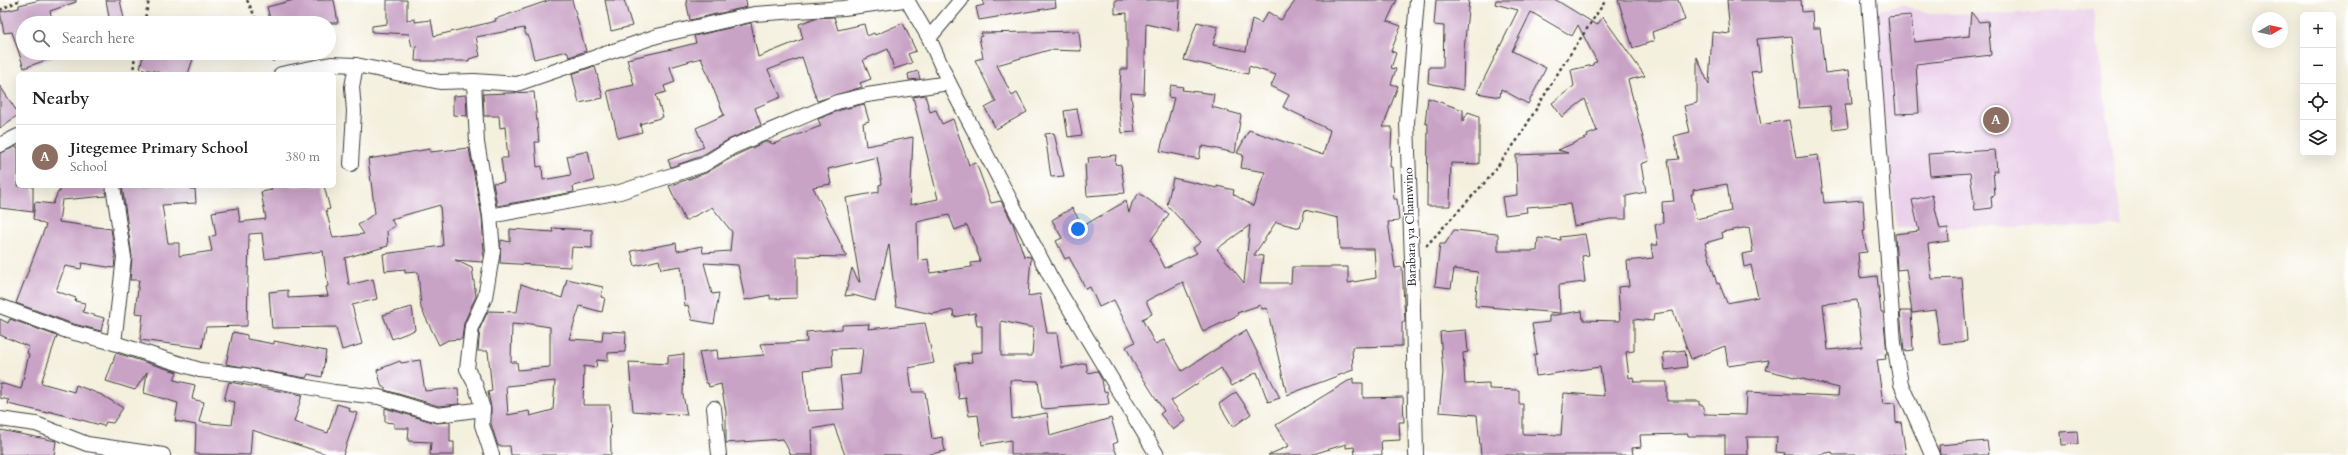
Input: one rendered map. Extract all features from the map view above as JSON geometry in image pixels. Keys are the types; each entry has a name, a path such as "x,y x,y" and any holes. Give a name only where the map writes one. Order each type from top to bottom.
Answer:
{"street":[{"path":"291,72 331,64 356,65 440,82 474,81 517,84 657,36 754,14 844,8 904,0"},
{"path":"907,0 929,38 949,83 1050,276 1157,455"},
{"path":"929,38 961,0"},
{"name":"Barabara ya Chamwino","path":"1416,455 1412,261 1407,123 1417,0"},
{"path":"1869,0 1894,343 1901,384 1932,455"},
{"path":"351,164 354,111 352,88 356,65"},
{"path":"474,81 477,143 490,216 493,251 485,297 472,326 467,369 475,384 483,409 482,425 492,455"},
{"path":"490,216 620,192 703,165 732,147 837,102 867,95 949,83"},
{"path":"0,145 16,137"},
{"path":"112,188 124,257 114,343"},
{"path":"0,306 67,331 114,343 200,370 245,375 334,392 379,397 438,415 483,409"},
{"path":"714,408 719,455"},
{"path":"0,419 36,424 87,444 163,455"}],"path":[{"path":"0,10 20,0"},
{"path":"146,16 149,0"},
{"path":"247,0 255,16"},
{"path":"1412,261 1488,179 1518,139 1606,0"},
{"path":"133,72 134,60"}],"shaded area":[{"path":"1902,5 1929,14 2024,13 2093,9 2122,227 1896,227 1873,11"}],"building":[{"path":"40,0 76,0 76,2 50,11 51,16 16,16 16,44 12,32 4,33 0,12 19,8 19,5"},
{"path":"106,0 120,0 123,16 109,16"},
{"path":"294,0 334,0 338,23 336,23 336,16 269,16 267,7"},
{"path":"387,0 407,0 407,20 415,19 415,22 431,20 434,36 496,21 495,19 550,0 572,0 586,51 569,57 567,51 534,59 528,35 526,35 524,28 476,37 480,56 469,59 469,61 415,61 416,46 412,47 409,34 372,32 372,26 387,24"},
{"path":"605,0 624,0 632,26 611,31"},
{"path":"686,0 746,0 747,7 690,20"},
{"path":"982,0 1055,0 1056,7 979,20 976,7 984,5"},
{"path":"1115,0 1180,0 1178,31 1146,24 1144,94 1131,93 1135,132 1122,133 1119,104 1121,69 1127,69 1127,13 1115,14"},
{"path":"1296,0 1397,0 1387,21 1401,26 1391,51 1396,53 1391,68 1396,69 1391,84 1398,86 1383,127 1392,127 1390,167 1392,167 1394,199 1397,199 1399,221 1388,222 1395,268 1402,267 1405,322 1402,322 1402,346 1352,347 1353,370 1287,395 1267,308 1262,309 1260,305 1237,313 1238,315 1203,332 1183,282 1146,301 1152,314 1142,319 1155,344 1164,340 1182,371 1246,330 1280,398 1268,402 1257,372 1232,386 1221,368 1171,401 1186,420 1173,430 1160,414 1164,411 1136,367 1126,347 1135,342 1114,300 1099,307 1090,287 1086,289 1069,257 1065,259 1056,241 1062,238 1052,220 1072,208 1083,226 1126,201 1129,213 1132,203 1139,193 1169,214 1151,240 1165,268 1197,253 1193,248 1201,242 1167,205 1173,178 1217,188 1217,186 1234,190 1233,194 1253,206 1265,172 1241,168 1243,155 1237,153 1249,130 1323,155 1330,130 1283,107 1289,95 1271,86 1276,75 1249,66 1248,74 1184,60 1197,22 1218,27 1213,45 1246,51 1252,19 1261,23 1268,12 1281,20","holes":["1305,210 1338,218 1340,249 1374,249 1376,278 1348,283 1348,267 1292,267 1291,283 1260,283 1263,256 1254,255 1276,222 1300,228","1250,225 1244,283 1217,249"]},
{"path":"1436,0 1469,0 1464,50 1463,90 1428,83 1429,67 1443,67 1444,26 1434,25"},
{"path":"1496,0 1556,0 1597,25 1603,17 1645,76 1628,80 1649,161 1641,164 1646,192 1626,196 1626,219 1610,219 1574,226 1570,204 1526,207 1527,212 1505,215 1502,197 1517,195 1516,155 1568,153 1558,150 1588,137 1587,135 1597,131 1585,99 1562,117 1552,103 1574,86 1571,70 1593,65 1593,63 1597,62 1578,25 1572,36 1531,12 1512,51 1546,68 1528,104 1501,89 1500,97 1477,93 1518,10 1495,4"},
{"path":"1618,0 1678,0 1685,20 1652,32 1654,41 1633,48"},
{"path":"1727,0 1801,0 1802,12 1812,11 1813,28 1820,28 1825,73 1849,70 1852,104 1845,104 1848,128 1833,130 1830,106 1799,108 1792,36 1757,39 1761,71 1751,72 1761,125 1789,120 1796,158 1818,155 1824,203 1863,200 1865,231 1863,231 1867,252 1858,253 1860,278 1877,276 1881,312 1883,312 1887,354 1885,354 1886,359 1877,360 1883,404 1895,403 1896,423 1901,422 1906,455 1833,455 1832,452 1816,455 1784,455 1785,453 1776,452 1777,437 1747,437 1748,455 1725,455 1725,436 1688,436 1688,434 1640,435 1641,447 1632,448 1633,455 1481,455 1477,415 1439,412 1443,373 1440,332 1466,330 1468,352 1463,353 1465,384 1489,383 1489,389 1519,390 1519,404 1523,404 1523,434 1561,435 1564,393 1604,396 1600,367 1536,376 1534,355 1537,354 1532,324 1549,322 1549,316 1582,311 1583,320 1620,321 1618,287 1629,286 1627,261 1653,258 1651,245 1658,245 1655,225 1663,223 1662,202 1674,201 1668,160 1679,159 1674,136 1690,132 1684,106 1697,103 1697,57 1709,85 1712,32 1730,34","holes":["1727,184 1731,211 1696,219 1691,194 1693,194 1693,190","1749,227 1753,252 1742,254 1744,267 1751,265 1758,297 1727,303 1719,283 1717,284 1705,243 1723,238 1722,232","1857,300 1862,347 1828,350 1823,304","1673,311 1691,359 1725,346 1728,366 1769,360 1766,370 1839,388 1838,396 1747,392 1746,415 1704,414 1703,405 1699,405 1699,401 1667,401 1667,382 1634,382 1633,377 1629,378 1626,352 1634,351 1634,319 1653,321 1654,314"]},
{"path":"1971,12 1979,22 1988,21 1991,55 1916,64 1919,113 1896,114 1888,17 1911,15 1914,42 1969,36"},
{"path":"834,17 838,30 864,24 867,36 874,33 875,35 903,23 916,51 908,54 912,63 894,69 888,49 863,60 871,79 860,83 862,87 817,101 802,57 768,70 781,97 755,108 761,125 728,140 699,157 671,167 668,160 704,147 696,128 724,115 701,58 670,67 675,82 664,86 666,92 656,95 663,117 640,124 642,132 618,138 607,91 634,85 627,59 696,43 694,36 751,23 758,57 803,39 799,24 815,18"},
{"path":"1079,31 1081,51 1049,50 997,65 1012,96 1017,93 1027,112 996,129 985,108 996,102 975,60 983,58 979,37 982,36 981,33"},
{"path":"21,60 46,60 24,68"},
{"path":"142,60 193,60 189,72 158,72 140,68"},
{"path":"595,66 603,98 579,103 572,74"},
{"path":"918,71 920,79 909,80 908,74"},
{"path":"1171,85 1183,87 1182,90 1214,94 1212,107 1241,115 1235,153 1204,146 1201,147 1199,159 1160,151 1174,98 1168,97"},
{"path":"0,86 16,110 16,116 0,128"},
{"path":"534,92 539,142 535,142 537,167 542,166 543,180 571,175 567,156 588,151 594,181 573,186 574,192 497,206 493,183 504,182 501,158 508,158 505,127 500,128 499,116 484,116 483,94"},
{"path":"466,95 467,116 453,115 453,96"},
{"path":"925,95 930,112 936,110 942,124 953,119 969,165 976,163 991,203 1001,201 1013,224 1024,256 1031,257 1028,296 1040,294 1047,333 1057,333 1062,368 1086,363 1088,373 1097,371 1102,380 1104,392 1107,391 1109,404 1042,409 1038,381 1010,380 1012,419 1047,413 1050,436 1111,418 1118,442 1113,444 1117,455 1011,455 1011,440 982,445 978,415 969,416 966,398 959,399 955,364 972,362 971,353 982,352 982,326 977,326 975,313 954,317 953,310 932,314 896,306 889,244 875,301 853,295 845,296 852,268 860,282 846,198 879,192 879,185 882,184 877,157 828,169 831,184 813,187 847,257 797,256 797,298 770,299 770,295 745,300 738,265 704,263 712,294 719,293 714,324 692,320 688,305 685,306 681,266 661,269 659,260 635,266 631,251 676,243 677,251 702,246 703,253 730,251 732,232 712,207 685,221 669,186 706,173 736,155 767,141 773,144 821,126 818,119 840,110 864,104 869,121 863,123 866,146 913,137 910,205 938,199 913,97","holes":["949,215 955,230 967,225 980,259 979,262 971,263 972,267 930,273 928,259 918,261 917,222","1001,321 1034,328 1032,356 1001,356"]},
{"path":"1428,98 1463,110 1463,121 1468,112 1479,116 1479,164 1451,163 1450,206 1427,206 1428,124 1425,123"},
{"path":"1077,109 1082,135 1068,137 1064,111"},
{"path":"1054,133 1064,176 1051,177 1045,134"},
{"path":"16,147 16,188 33,188 33,212 0,208 0,153"},
{"path":"469,148 482,217 484,251 482,262 455,260 472,268 476,296 464,323 462,339 448,340 439,345 421,308 418,272 405,273 405,269 385,271 383,254 443,246 440,205 391,219 395,226 387,231 388,246 345,258 349,285 373,279 377,299 352,305 362,344 342,350 336,327 272,328 269,292 288,290 288,298 328,296 326,287 328,286 323,251 265,259 262,233 249,234 247,326 206,327 202,348 140,340 143,314 135,313 139,280 130,280 132,256 122,188 195,189 196,203 162,205 168,243 179,243 179,256 212,251 209,237 216,235 212,212 238,208 240,222 266,219 261,192 272,190 272,188 325,188 330,209 326,210 333,238 364,234 358,225 375,213 368,159 430,149 430,152"},
{"path":"1995,150 1997,171 1993,171 1995,195 1991,196 1992,208 1975,210 1970,173 1930,176 1928,154"},
{"path":"1116,155 1115,164 1121,165 1125,193 1087,196 1085,164 1089,163 1088,158"},
{"path":"60,188 105,188 106,196 62,200 59,222 111,229 115,257 114,268 82,263 81,269 65,266 56,291 76,298 75,301 85,303 83,312 104,318 101,331 70,323 16,303 46,225 33,219 35,202 53,204 58,192 60,192"},
{"path":"1932,195 1940,229 1948,228 1949,241 1928,244 1932,279 1962,278 1967,341 1940,344 1935,310 1912,313 1906,269 1897,270 1895,234 1919,231 1912,200"},
{"path":"552,228 592,230 592,248 572,247 570,267 500,263 501,240 510,242 510,229 553,232"},
{"path":"1454,230 1498,234 1498,251 1537,251 1538,238 1561,240 1560,237 1585,234 1589,255 1582,256 1585,282 1559,285 1560,313 1475,306 1478,272 1454,269 1451,288 1435,286 1440,244 1445,244"},
{"path":"567,279 603,287 601,297 605,298 602,312 580,306 569,339 602,341 603,331 626,332 625,352 608,353 608,361 597,360 596,368 584,366 583,405 610,405 611,455 511,455 510,446 498,446 491,424 491,408 488,392 492,391 488,351 478,351 480,328 488,311 517,312 521,284 562,298","holes":["524,323 550,327 550,367 518,370 517,362 511,362 512,324 524,325","555,381 553,410 530,416 529,411 508,415 506,386"]},
{"path":"412,307 415,330 392,339 383,315"},
{"path":"1900,311 1911,311 1913,350 1904,351"},
{"path":"0,319 8,323 10,319 57,336 41,383 74,392 76,385 102,395 123,408 113,423 106,422 104,426 48,411 48,413 8,404 9,400 0,398 0,383 21,389 29,354 27,353 29,347 0,335"},
{"path":"925,323 934,363 909,368 912,392 925,392 932,439 942,437 945,451 927,455 845,455 834,425 812,429 813,455 791,455 783,439 726,443 726,412 721,384 709,387 708,383 706,383 699,352 717,350 718,359 764,355 760,344 807,342 806,332 842,329 842,325 869,324 868,329","holes":["863,348 860,374 840,376 844,409 808,411 804,370 833,367 832,349"]},
{"path":"233,332 247,335 247,339 274,344 274,341 326,351 322,377 308,374 306,378 226,364"},
{"path":"1685,350 1687,367 1665,370 1663,353"},
{"path":"116,353 177,372 174,380 195,385 192,399 204,402 199,422 232,425 235,402 224,400 229,382 302,395 294,422 328,433 337,404 350,408 349,411 357,413 343,455 329,455 252,430 250,455 195,454 196,425 175,421 178,403 144,393 147,372 135,390 106,381"},
{"path":"684,354 683,395 687,415 633,411 629,362 668,364 668,356"},
{"path":"420,360 425,391 458,388 459,404 439,406 385,390 385,387 382,387 377,370 400,361 401,363"},
{"path":"1353,378 1353,383 1363,383 1363,398 1403,397 1404,422 1399,422 1400,440 1381,441 1382,455 1355,455 1354,447 1346,448 1346,444 1310,455 1268,455 1289,446 1276,425"},
{"path":"1236,392 1251,414 1233,427 1219,404"},
{"path":"385,408 436,423 450,422 450,442 454,442 454,455 430,455 431,442 408,441 409,428 394,428 394,423 385,422"},
{"path":"0,430 56,441 54,455 0,455"},
{"path":"2077,431 2078,444 2061,445 2060,432"},
{"path":"1987,441 1989,455 1940,455 1939,445"}],"place":[{"name":"Jitegemee Primary School","path":"1996,120"}]}
